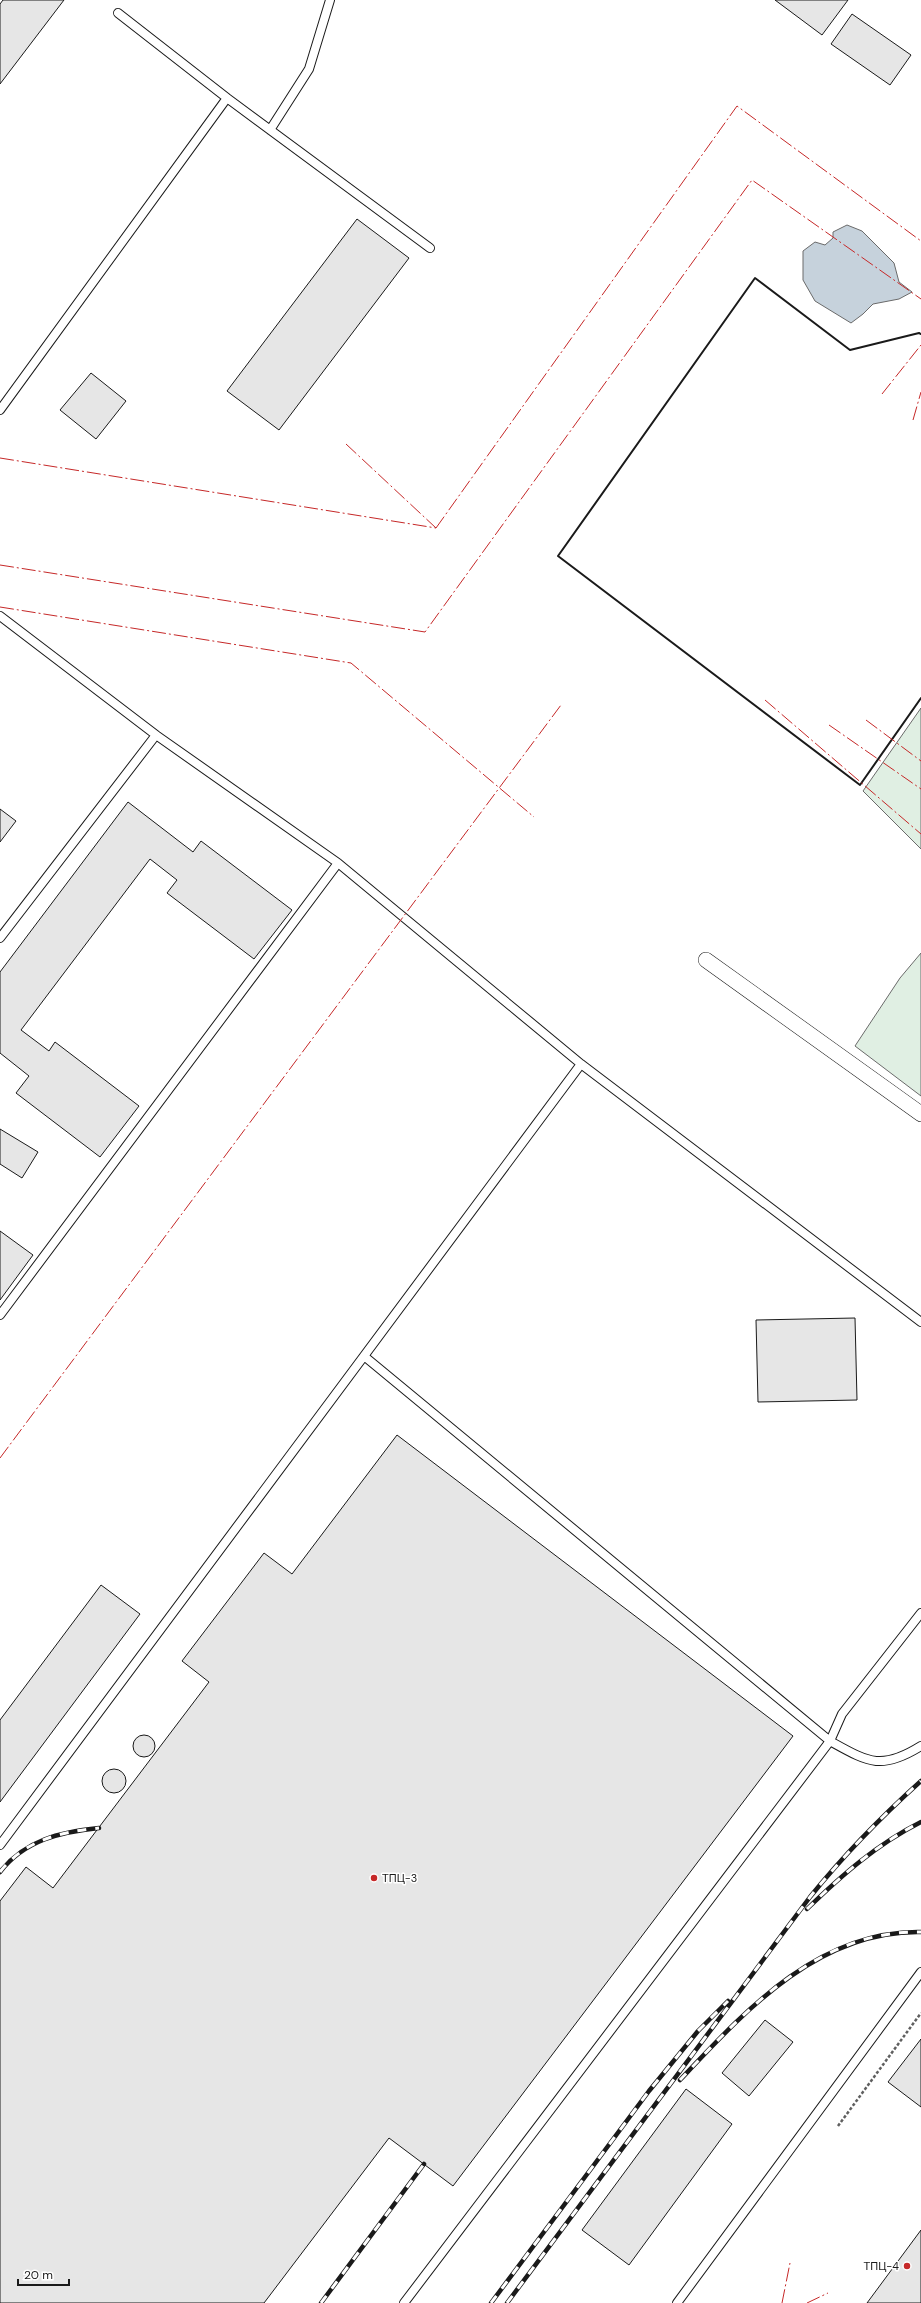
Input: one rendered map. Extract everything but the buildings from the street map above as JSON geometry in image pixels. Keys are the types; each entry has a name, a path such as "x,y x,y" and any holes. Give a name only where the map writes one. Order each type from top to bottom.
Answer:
{"street":[{"path":"706,960 921,1114"}],"lane":[{"path":"270,130 309,69 330,0"},
{"path":"118,12 227,98 430,248"},
{"path":"0,410 227,98"},
{"path":"0,616 156,735 338,863 581,1064 921,1322"},
{"path":"0,938 156,735"},
{"path":"0,1315 338,863"},
{"path":"0,1845 581,1064"},
{"path":"364,1356 830,1741 863,1760 883,1761 905,1756 921,1746"},
{"path":"404,2303 830,1741 842,1714 921,1613"},
{"path":"677,2303 921,1972"}],"path":[{"path":"838,2126 921,2013"}],"green space":[{"path":"921,708 921,849 863,791"},
{"path":"921,953 921,1096 855,1046 900,978"}],"shaded area":[{"path":"847,225 862,231 894,263 899,282 912,292 899,299 873,304 851,323 815,301 803,280 803,251 815,242 825,245 833,238 833,232"}],"railway":[{"path":"507,2303 810,1897 863,1837 921,1781"},
{"path":"807,1909 833,1884 875,1850 921,1822"},
{"path":"0,1872 10,1861 32,1845 57,1835 99,1828"},
{"path":"680,2080 731,2027 786,1979 817,1960 849,1945 884,1935 921,1932"},
{"path":"491,2303 649,2091 698,2031 728,2001"},
{"path":"321,2303 424,2164"}],"wall":[{"path":"921,334 919,333 850,350 755,278 558,556 860,785 921,698"}],"power":[{"path":"436,528 737,106 921,241"},
{"path":"0,565 425,632 752,180 921,299"},
{"path":"882,394 921,345"},
{"path":"913,420 921,392"},
{"path":"346,444 436,528"},
{"path":"0,458 436,528"},
{"path":"0,607 351,663 534,817"},
{"path":"765,700 921,834"},
{"path":"0,1458 561,705"},
{"path":"866,720 921,761"},
{"path":"829,725 921,789"},
{"path":"782,2303 790,2263"},
{"path":"807,2303 828,2293"}],"place":[{"name":"ТПЦ-3","path":"374,1878"},
{"name":"ТПЦ-4","path":"907,2266"}]}
